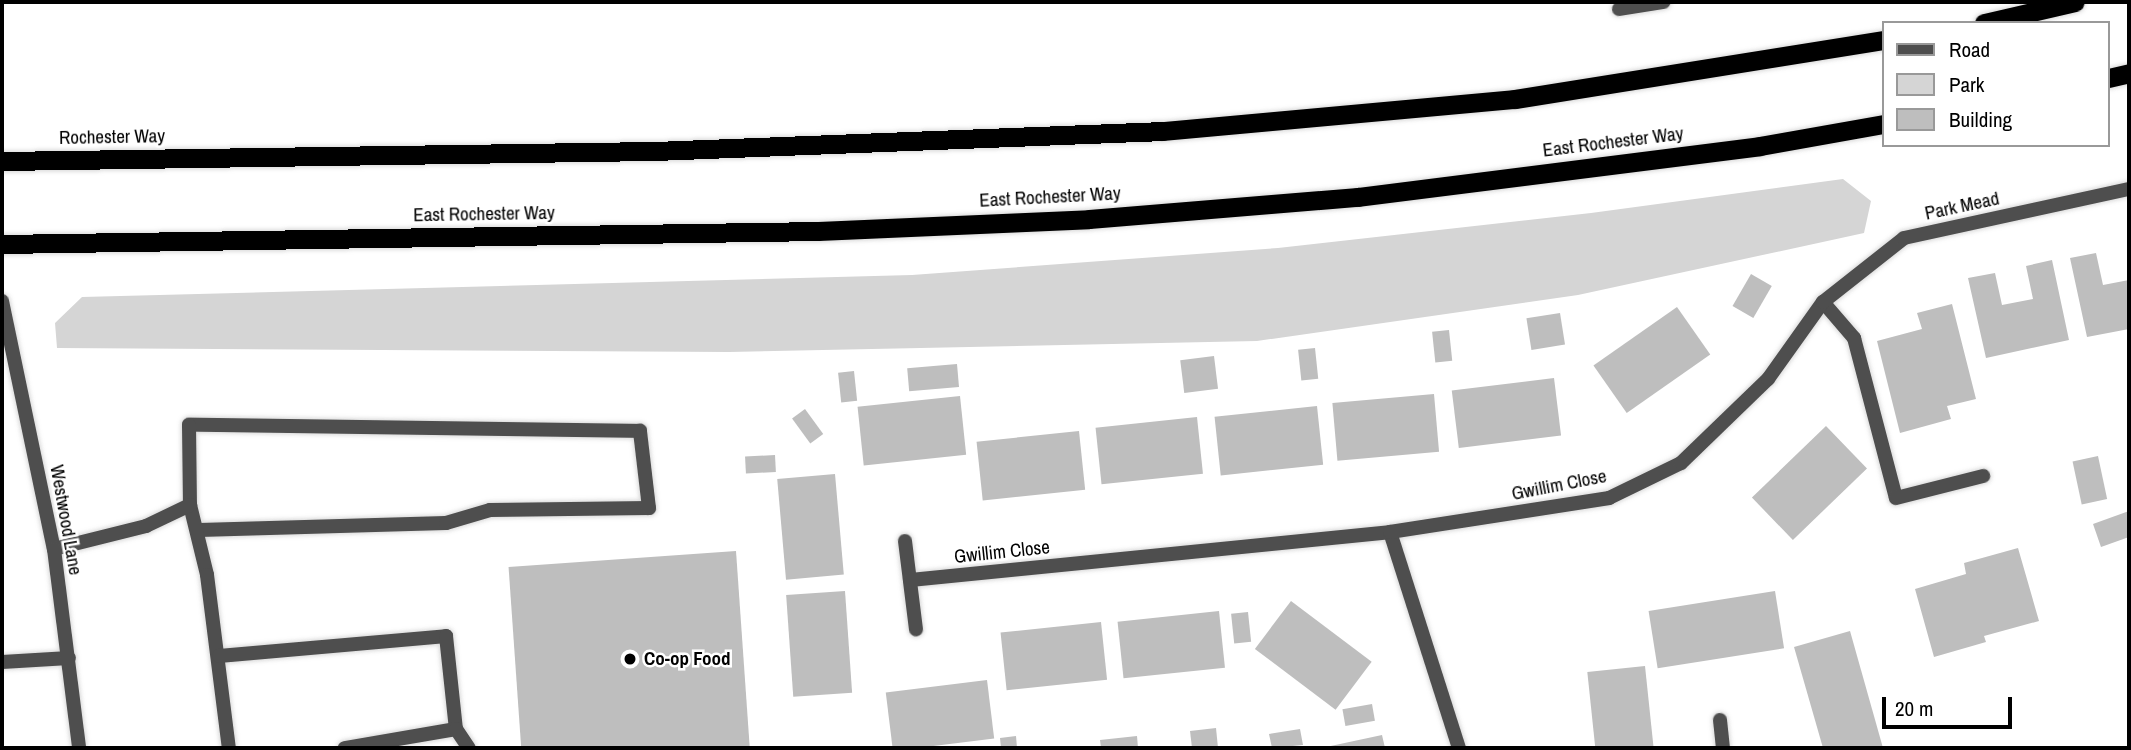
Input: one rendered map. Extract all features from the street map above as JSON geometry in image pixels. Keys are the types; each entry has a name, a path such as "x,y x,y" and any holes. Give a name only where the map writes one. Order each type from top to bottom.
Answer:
{"highway":[{"path":"1993,21 2075,2"},
{"name":"Rochester Way","path":"2,161 655,151 1163,131 1515,99 1882,40"},
{"path":"2110,78 2129,73"},
{"name":"East Rochester Way","path":"2,244 818,230 1089,219 1358,197 1760,146 1882,124"}],"street":[{"path":"1619,9 1662,2"},
{"name":"Park Mead","path":"1823,302 1904,238 2129,189"},
{"name":"Westwood Lane","path":"2,301 54,549 79,748"},
{"path":"1823,302 1854,338 1896,498 1983,476"},
{"name":"Gwillim Close","path":"910,580 1390,532 1609,498 1681,463 1768,379 1823,302"},
{"path":"199,530 446,523 490,510 649,508 640,431 188,425 190,505 199,530 219,656 229,748"},
{"path":"54,549 146,526 190,505"},
{"path":"1390,532 1459,748"},
{"path":"905,541 916,629"},
{"path":"219,656 446,636 456,729 469,748"},
{"path":"2,662 69,658"},
{"path":"1720,720 1723,748"},
{"path":"345,748 456,729"}],"green space":[{"path":"1843,179 1871,201 1864,233 1578,295 1257,341 729,352 57,348 55,323 82,297 912,275 1278,248 1591,213"}],"building":[{"path":"2096,253 2103,285 2129,280 2129,329 2087,337 2070,258"},
{"path":"2052,260 2069,340 1986,358 1968,278 1995,273 2002,305 2033,299 2026,266"},
{"path":"1751,274 1772,286 1753,318 1732,306"},
{"path":"1952,304 1976,399 1947,406 1951,419 1900,433 1877,341 1922,329 1917,313"},
{"path":"1677,307 1710,355 1627,413 1593,366"},
{"path":"1560,313 1565,345 1531,350 1526,318"},
{"path":"1449,330 1452,361 1435,363 1432,332"},
{"path":"1315,348 1318,379 1301,381 1298,350"},
{"path":"1214,356 1218,389 1184,393 1180,360"},
{"path":"957,364 959,387 909,391 907,368"},
{"path":"854,371 857,401 841,403 838,373"},
{"path":"1554,378 1561,436 1459,448 1452,391"},
{"path":"1434,394 1439,452 1337,461 1332,403"},
{"path":"960,396 966,455 864,465 858,407"},
{"path":"1317,406 1323,465 1221,475 1215,417"},
{"path":"805,409 823,434 810,443 792,418"},
{"path":"1197,417 1203,474 1102,484 1096,428"},
{"path":"1826,426 1867,468 1793,540 1752,498"},
{"path":"1079,431 1085,490 983,500 977,442"},
{"path":"775,455 776,472 746,474 745,457"},
{"path":"2098,456 2107,499 2082,504 2073,461"},
{"path":"835,474 844,575 786,580 777,479"},
{"path":"2129,511 2129,537 2101,547 2093,524"},
{"path":"2018,548 2039,621 1984,636 1986,642 1934,657 1915,589 1966,574 1964,563"},
{"name":"Co-op Food","path":"736,551 750,748 521,748 509,567"},
{"path":"845,591 852,693 793,697 786,595"},
{"path":"1775,591 1784,648 1658,668 1649,611"},
{"path":"1291,601 1372,662 1336,710 1255,649"},
{"path":"1219,611 1225,668 1124,678 1118,622"},
{"path":"1248,612 1251,642 1234,644 1231,614"},
{"path":"1101,622 1107,680 1007,690 1001,633"},
{"path":"1850,631 1883,748 1823,748 1794,647"},
{"path":"1645,666 1654,748 1595,748 1587,672"},
{"path":"987,680 994,739 917,748 893,748 886,692"},
{"path":"1372,704 1375,721 1345,726 1342,709"},
{"path":"1216,728 1218,748 1192,748 1190,731"},
{"path":"1300,729 1303,745 1272,748 1269,734"},
{"path":"1382,735 1385,748 1326,748 1326,747"},
{"path":"1016,736 1017,748 1001,748 1000,738"},
{"path":"1137,736 1138,748 1101,748 1100,740"}],"place":[{"name":"Co-op Food","path":"630,659"}]}
